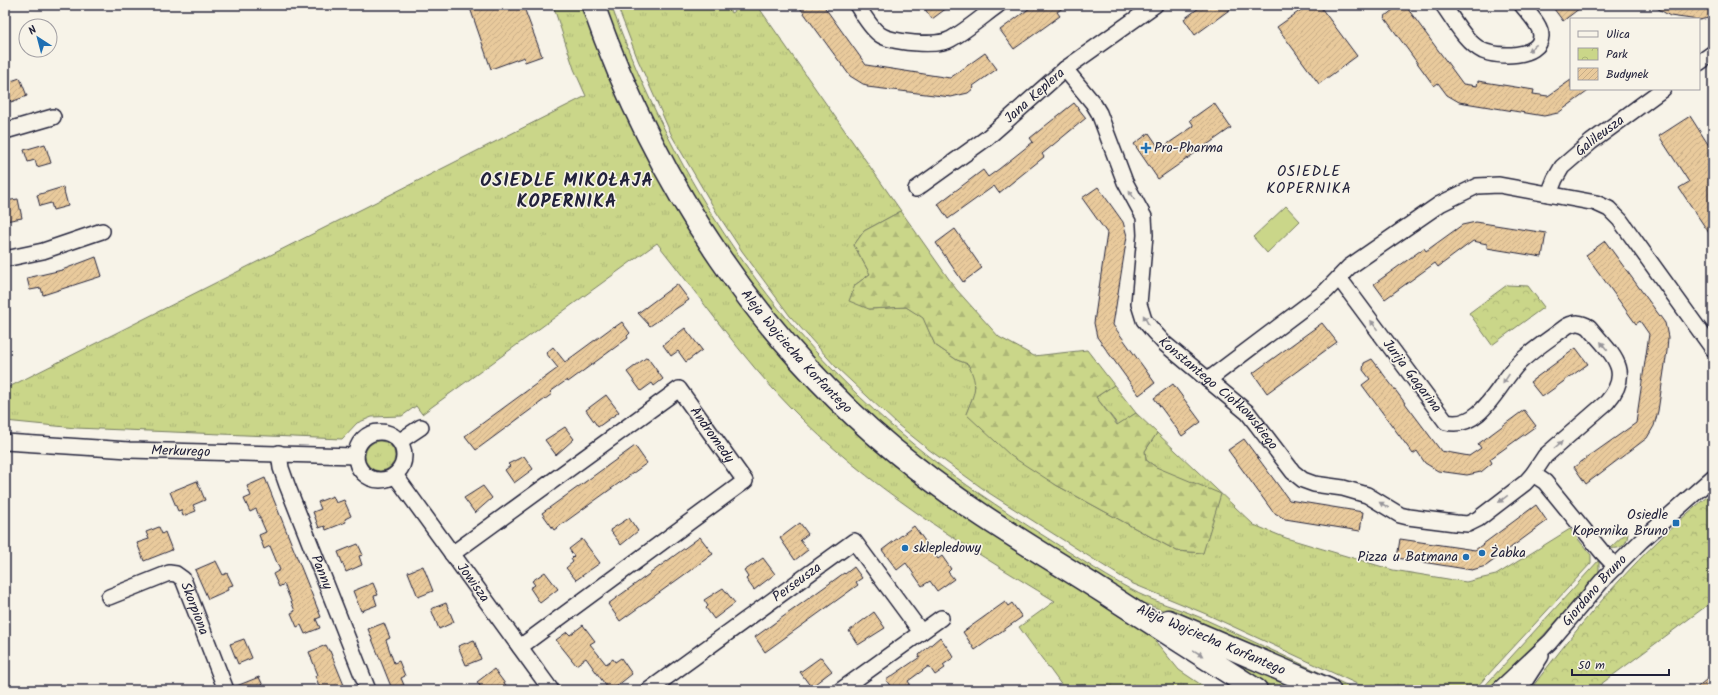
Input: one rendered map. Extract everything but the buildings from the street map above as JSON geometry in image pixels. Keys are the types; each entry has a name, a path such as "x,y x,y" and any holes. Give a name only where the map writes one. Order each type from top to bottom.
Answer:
{"main road":[{"name":"Aleja Wojciecha Korfantego","path":"593,5 629,97 669,176 732,275 768,324 801,362 875,434 930,479 966,505 1256,690"},
{"name":"Aleja Wojciecha Korfantego","path":"1115,599 1329,690"}],"street":[{"path":"856,5 880,35 926,44 938,44 950,40 994,6"},
{"name":"Jana Keplera","path":"916,189 987,138 1065,69 1156,5"},
{"path":"1443,5 1474,45 1484,51 1510,55 1524,54 1534,48 1539,42 1541,36 1539,29 1522,5"},
{"path":"1700,62 1713,53"},
{"name":"Konstantego Ciołkowskiego","path":"1065,69 1093,103 1125,182 1144,217 1145,235 1139,304 1144,320 1165,344 1256,421 1293,472 1303,480 1314,484 1343,488 1367,495 1400,515 1468,524 1478,519 1533,474"},
{"name":"Galileusza","path":"1550,194 1554,179 1566,163 1590,142 1662,90"},
{"path":"5,131 53,118"},
{"path":"1208,380 1309,304 1339,278 1349,267 1428,212 1473,188 1499,185 1596,203 1609,209 1620,220 1713,349"},
{"path":"5,259 43,250 102,231"},
{"name":"Jurija Gagarina","path":"1339,278 1439,414 1446,422 1455,424 1466,420 1482,410 1493,400 1510,372 1520,362 1567,326 1575,323 1583,323 1589,327 1618,363 1620,383 1615,393 1607,402 1545,456 1533,474"},
{"name":"Andromedy","path":"452,554 679,389 745,481 520,647"},
{"path":"400,441 421,427"},
{"path":"373,432 388,432 400,441 405,456 400,470 395,476 382,480 369,477 360,468 356,456 360,441 373,432"},
{"name":"Merkurego","path":"5,442 122,449 356,456"},
{"name":"Panny","path":"279,453 281,468 287,485 368,690"},
{"path":"1533,474 1545,482 1602,552 1616,566"},
{"name":"Jowisza","path":"395,476 552,690"},
{"name":"Giordano Bruno","path":"1499,690 1550,642 1616,566 1652,531 1713,477"},
{"name":"Perseusza","path":"649,690 854,541 921,632"},
{"name":"Skorpiona","path":"109,597 169,573 176,574 183,579 226,690"},
{"path":"841,690 941,618"},
{"name":"Giordano Bruno","path":"1519,690 1550,642"}],"green space":[{"path":"553,5 582,5 621,102 648,159 674,205 702,251 733,295 801,378 839,416 879,452 921,485 949,505 998,535 1157,639 1156,642 1179,670 1209,690 1065,690 1019,627 1055,601 985,558 916,512 851,463 820,436 790,407 755,368 657,243 422,414 416,406 402,416 372,417 357,423 342,439 76,428 5,421 5,389 586,96 574,69"},
{"path":"604,5 611,5 637,71 667,135 700,195 737,253 778,308 824,360 873,410 928,456 967,485 1036,531 1118,582 1139,594 1195,615 1357,690 1343,690 1200,624 1138,601 982,503 923,460 868,413 809,355 783,325 726,248 696,201 666,148 624,59"},
{"path":"617,5 677,5 679,8 684,5 727,5 731,13 746,5 757,5 901,211 864,231 854,245 870,274 855,285 869,309 906,307 923,317 935,345 957,360 968,364 976,379 974,394 966,414 1056,485 1177,551 1203,553 1156,467 1146,460 1145,451 1157,433 1254,525 1286,538 1393,570 1466,582 1496,575 1570,529 1591,555 1591,563 1474,690 1370,690 1206,614 1131,583 989,493 928,449 898,425 836,367 790,316 742,251 717,213 672,136 638,60"},
{"path":"1286,206 1300,221 1267,253 1253,237"},
{"path":"901,211 956,289 999,337 1034,356 1087,350 1114,385 1096,397 1117,425 1136,413 1157,433 1145,451 1146,460 1156,467 1221,494 1203,553 1177,551 1056,485 1011,456 966,414 972,400 975,384 968,364 957,360 935,345 923,318 906,307 869,309 849,301 855,285 870,274 854,245 864,231"},
{"path":"1507,285 1528,286 1544,307 1492,345 1469,313"},
{"path":"1114,385 1136,413 1118,425 1096,397"},
{"path":"380,441 391,445 395,456 391,467 380,471 369,467 365,456 369,445"},
{"path":"1713,492 1713,601 1593,690 1530,690 1572,636 1638,561 1687,514"},
{"path":"1628,531 1627,539 1624,545 1618,548 1610,548"},
{"path":"1599,560 1599,572 1594,580 1541,638 1488,690 1481,690"},
{"path":"1166,625 1307,690 1277,690"}],"place":[{"name":"Pro-Pharma","path":"1146,148"},
{"name":"Osiedle Kopernika Bruno","path":"1676,523"},
{"name":"sklepledowy","path":"905,548"},
{"name":"Żabka","path":"1482,553"},
{"name":"Pizza u Batmana","path":"1466,557"}],"district":[{"name":"OSIEDLE KOPERNIKA","path":"1309,180"},
{"name":"OSIEDLE MIKOŁAJA KOPERNIKA","path":"567,191"}]}
